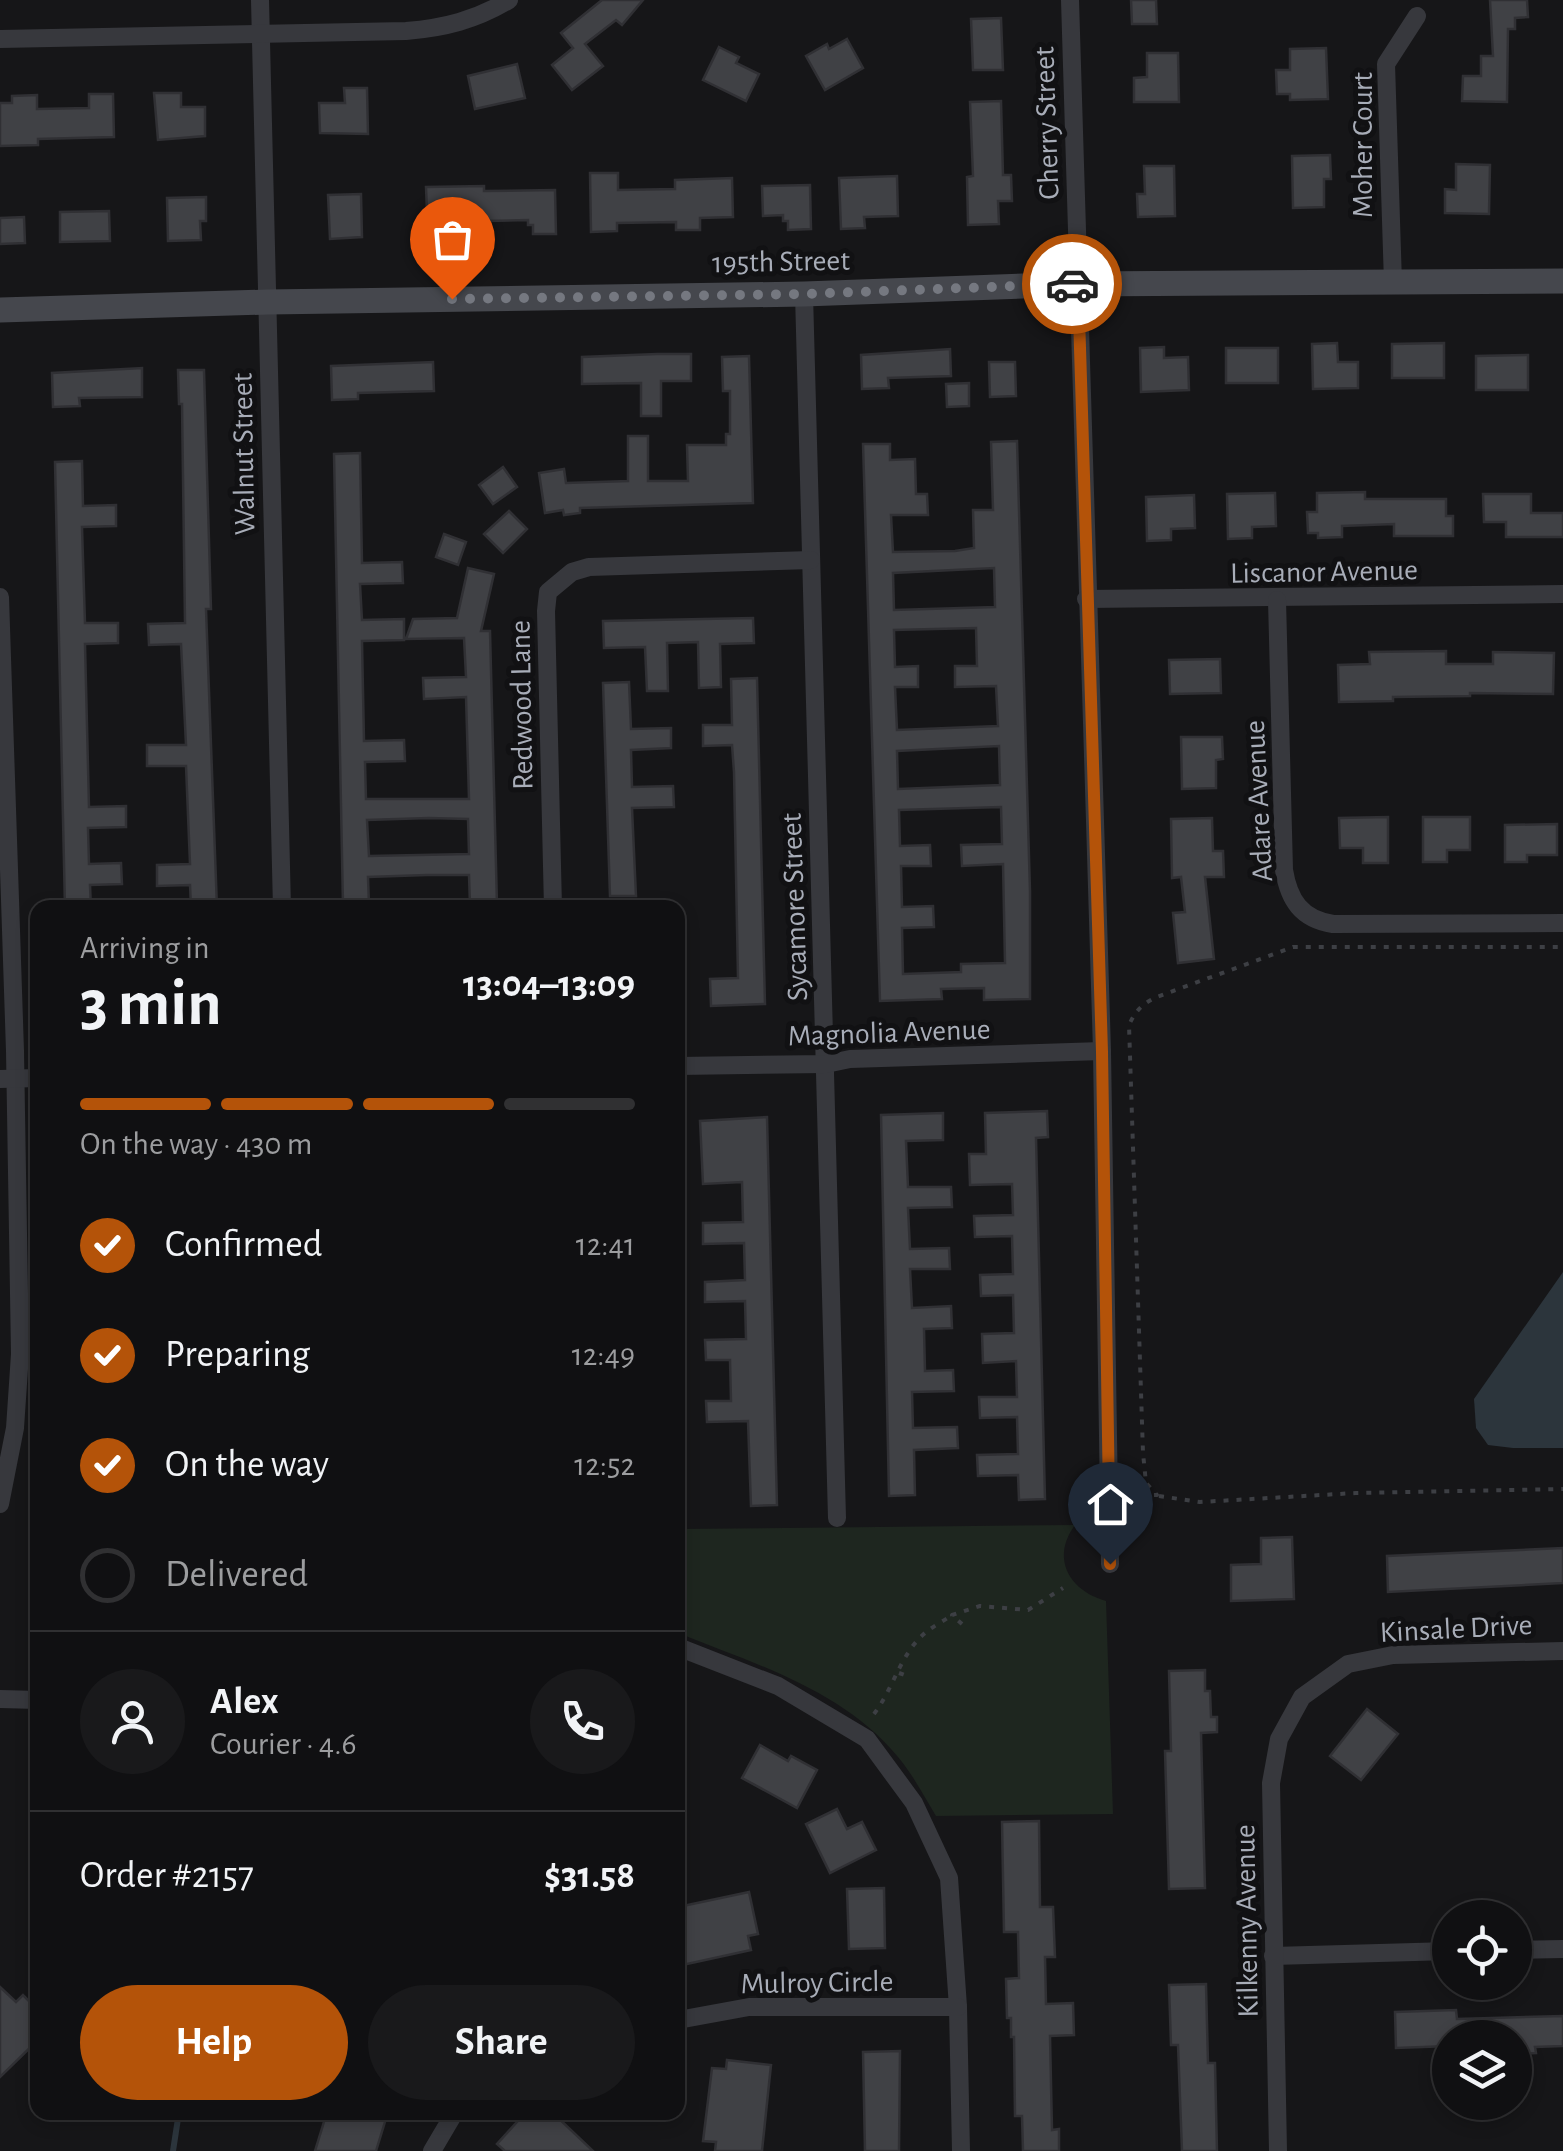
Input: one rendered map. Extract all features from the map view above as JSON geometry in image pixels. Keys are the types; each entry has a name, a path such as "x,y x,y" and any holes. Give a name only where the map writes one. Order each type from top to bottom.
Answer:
{"street":[{"name":"Walnut Street","path":"260,0 282,900"},
{"path":"0,38 427,29 472,19 509,0"},
{"name":"Cherry Street","path":"1070,0 1102,1052 1110,1564"},
{"name":"Moher Court","path":"1392,282 1386,64 1417,16"},
{"name":"195th Street","path":"0,310 804,294 1078,284 1563,281"},
{"name":"Sycamore Street","path":"804,294 838,1518"},
{"name":"Redwood Lane","path":"553,900 548,592 572,572 589,567 810,560"},
{"name":"Liscanor Avenue","path":"1086,599 1277,600 1563,594"},
{"path":"0,597 8,1079 19,1393 0,1504"},
{"name":"Adare Avenue","path":"1277,600 1284,870 1296,905 1306,916 1333,924 1563,923"},
{"name":"Magnolia Avenue","path":"685,1066 1102,1052"},
{"path":"685,1650 778,1686 867,1739 914,1803 948,1878 958,2007 962,2151"},
{"name":"Kinsale Drive","path":"1302,1697 1348,1664 1393,1655 1563,1652"},
{"name":"Kilkenny Avenue","path":"1278,2151 1271,1783 1279,1740 1302,1697"},
{"path":"0,1712 0,1699 30,1700"},
{"path":"1532,1950 1563,1949"},
{"path":"1273,1956 1432,1952"},
{"name":"Mulroy Circle","path":"685,2019 749,2007 958,2007"},
{"path":"432,2151 450,2120"}],"path":[{"path":"1157,1495 1146,1482 1143,1453 1129,1026 1134,1014 1141,1005 1157,997 1293,948 1563,948"},
{"path":"1109,1496 1157,1495 1200,1502 1356,1492 1563,1489"},
{"path":"874,1714 910,1650 924,1634 952,1615 980,1606 1028,1610 1063,1588"},
{"path":"952,1615 962,1624"},
{"path":"899,1673 910,1677"}],"shaded area":[{"path":"1563,1272 1563,1448 1488,1445 1476,1428 1474,1399"},
{"path":"1075,1525 1064,1550 1068,1572 1082,1590 1106,1601 1113,1814 936,1816 898,1757 851,1714 825,1696 767,1668 685,1636 685,1529"}],"building":[{"path":"602,0 643,0 622,25 616,20 585,44 603,66 572,90 552,65 573,48 561,33"},
{"path":"1131,0 1156,0 1157,24 1132,24"},
{"path":"1490,0 1527,0 1528,17 1515,18 1515,29 1508,29 1507,102 1462,101 1463,76 1481,76 1481,56 1493,56"},
{"path":"1001,18 1003,70 973,70 971,19"},
{"path":"847,39 863,68 825,90 806,56 827,44 829,49"},
{"path":"719,47 739,57 736,63 759,74 746,101 703,80"},
{"path":"1326,48 1328,99 1290,100 1290,94 1277,94 1276,70 1290,70 1290,49"},
{"path":"1147,53 1178,53 1179,102 1134,102 1134,78 1147,77"},
{"path":"517,64 525,98 475,109 468,76"},
{"path":"344,88 367,88 368,134 320,133 319,103 345,103"},
{"path":"154,93 181,93 181,107 205,107 205,136 158,140"},
{"path":"89,94 113,94 114,137 38,139 38,145 0,146 0,103 12,103 12,96 37,95 37,109 89,108"},
{"path":"1001,101 1003,175 1011,175 1012,201 998,201 999,224 968,225 967,177 973,176 970,102"},
{"path":"1330,155 1331,179 1324,179 1324,207 1293,208 1292,156"},
{"path":"1456,164 1490,165 1489,214 1445,213 1445,189 1456,190"},
{"path":"1144,166 1174,166 1175,216 1138,217 1137,194 1145,194"},
{"path":"590,173 618,173 618,190 675,189 675,180 732,178 733,217 700,218 700,230 676,230 676,222 617,223 617,231 591,232"},
{"path":"897,176 898,216 864,217 865,228 841,229 839,178"},
{"path":"810,185 811,229 788,230 783,215 763,216 762,186"},
{"path":"484,186 484,191 555,190 556,234 533,234 533,225 528,225 528,220 485,221 485,225 451,226 451,237 428,238 426,187"},
{"path":"361,194 362,237 330,239 328,195"},
{"path":"206,197 206,221 200,221 201,240 168,241 167,198"},
{"path":"109,211 110,241 60,242 60,212"},
{"path":"24,217 25,243 0,244 0,218"},
{"path":"1337,343 1338,362 1358,362 1358,388 1313,389 1312,344"},
{"path":"1444,343 1444,378 1392,378 1392,344"},
{"path":"1164,347 1164,358 1188,357 1189,390 1141,392 1140,348"},
{"path":"1226,348 1278,348 1278,383 1226,383"},
{"path":"950,349 951,376 888,378 889,388 862,389 861,355"},
{"path":"691,354 691,381 661,381 661,416 641,416 641,383 582,384 582,357"},
{"path":"1528,355 1528,390 1476,390 1476,356"},
{"path":"749,356 753,503 580,508 580,513 545,513 539,473 564,469 566,483 628,481 628,436 648,436 648,481 688,481 687,445 726,445 726,434 730,434 730,391 723,391 722,357"},
{"path":"433,362 434,391 358,393 358,399 332,400 331,366"},
{"path":"989,362 1015,362 1016,396 990,397"},
{"path":"142,368 142,397 79,398 80,406 53,407 52,373"},
{"path":"178,370 204,370 211,609 206,609 217,900 191,900 190,885 157,886 157,865 190,864 186,766 147,766 147,745 186,745 181,644 149,645 148,624 185,623"},
{"path":"969,383 969,406 947,407 946,384"},
{"path":"1017,441 1030,999 984,1000 984,988 941,989 942,999 880,1001 863,444 890,444 890,460 915,459 916,494 927,494 928,515 891,515 893,552 974,548 973,510 993,510 991,442","holes":["994,568 995,607 894,610 893,573","976,628 977,666 955,666 955,687 996,686 998,726 897,730 895,687 918,687 918,666 895,667 894,630","999,746 1000,785 898,789 897,751","1001,807 1002,844 961,845 962,866 1003,864 1005,963 961,964 961,972 903,974 902,928 934,927 933,906 902,907 901,866 931,866 930,845 900,846 899,810"]},
{"path":"360,453 362,563 402,562 403,583 360,584 362,620 404,619 404,640 362,641 364,741 404,740 405,761 365,762 366,799 469,799 466,697 424,699 423,678 466,677 464,638 406,639 413,619 457,618 468,568 494,574 481,631 490,631 497,900 470,900 469,875 427,875 368,877 369,900 343,900 334,454","holes":["468,819 469,854 369,856 367,820"]},
{"path":"82,461 83,506 116,505 116,526 82,527 85,623 118,623 118,643 85,644 89,807 126,806 126,827 88,828 89,864 121,863 122,884 90,885 91,900 65,900 55,462"},
{"path":"503,467 517,487 493,504 479,485"},
{"path":"1365,492 1365,499 1446,499 1446,516 1453,516 1453,536 1394,536 1394,524 1342,526 1342,537 1318,538 1318,533 1308,533 1307,512 1317,512 1317,493"},
{"path":"1275,493 1276,526 1252,527 1252,538 1228,539 1227,494"},
{"path":"1483,494 1531,494 1531,513 1563,513 1563,537 1506,537 1506,522 1484,522"},
{"path":"1194,495 1195,528 1171,529 1171,540 1147,541 1146,497"},
{"path":"509,511 527,529 503,553 484,534"},
{"path":"444,534 466,542 458,565 436,557"},
{"path":"753,618 754,643 720,644 721,687 699,688 698,642 667,643 668,691 647,691 645,647 604,648 603,621"},
{"path":"1446,651 1446,664 1493,664 1493,652 1554,653 1553,694 1470,693 1339,702 1338,665 1370,664 1369,652"},
{"path":"1220,659 1221,693 1170,694 1169,660"},
{"path":"757,678 765,1004 711,1006 710,979 738,978 734,772 732,745 703,746 703,725 732,725 731,679"},
{"path":"629,682 631,729 671,728 671,748 631,750 632,787 673,786 674,807 632,808 636,896 610,896 603,683"},
{"path":"1181,737 1222,737 1223,759 1216,760 1216,788 1182,789"},
{"path":"1388,817 1388,863 1363,863 1363,848 1340,848 1339,818"},
{"path":"1423,817 1470,817 1470,850 1447,850 1447,862 1423,862"},
{"path":"1212,818 1213,851 1223,851 1224,877 1205,877 1214,959 1178,963 1173,913 1185,912 1181,877 1172,878 1171,819"},
{"path":"1557,824 1557,855 1527,855 1527,862 1505,862 1505,825"},
{"path":"1047,1111 1048,1137 1036,1138 1045,1499 1019,1500 1018,1475 978,1476 977,1455 1018,1454 1017,1417 980,1418 979,1397 1017,1397 1016,1361 983,1363 982,1334 1014,1333 1013,1295 981,1296 980,1275 1013,1274 1012,1236 975,1237 974,1216 1013,1215 1012,1184 970,1185 969,1154 986,1154 985,1113"},
{"path":"943,1113 943,1140 906,1141 908,1187 951,1187 952,1207 908,1208 910,1249 949,1248 950,1269 910,1269 912,1308 951,1306 952,1328 924,1329 925,1371 953,1370 954,1391 912,1392 913,1428 957,1427 958,1448 914,1450 915,1495 889,1496 881,1115"},
{"path":"767,1117 777,1505 751,1506 748,1421 707,1422 706,1401 731,1401 730,1360 706,1360 705,1340 746,1339 745,1301 705,1302 705,1282 745,1280 744,1243 703,1244 703,1223 743,1222 742,1182 703,1184 700,1121"},
{"path":"1292,1537 1294,1599 1231,1601 1231,1565 1261,1564 1261,1538"},
{"path":"1563,1548 1563,1583 1388,1592 1387,1556"},
{"path":"1205,1670 1205,1691 1210,1691 1211,1717 1217,1717 1217,1732 1201,1733 1205,1888 1169,1889 1165,1751 1171,1751 1169,1671"},
{"path":"1367,1709 1398,1734 1361,1780 1330,1756"},
{"path":"760,1745 788,1761 791,1756 817,1770 797,1808 742,1778"},
{"path":"837,1809 847,1829 862,1822 876,1850 830,1873 806,1824"},
{"path":"1039,1821 1040,1907 1053,1907 1055,1957 1045,1957 1046,2004 1073,2003 1074,2035 1050,2036 1052,2130 1059,2129 1059,2151 1023,2151 1022,2116 1015,2116 1014,2037 1011,2018 1007,2018 1006,1979 1019,1978 1018,1932 1004,1932 1002,1822"},
{"path":"884,1888 885,1948 849,1949 847,1889"},
{"path":"749,1892 758,1934 748,1936 751,1950 685,1964 685,1906"},
{"path":"1206,1984 1208,2063 1215,2063 1217,2151 1182,2151 1178,2045 1171,2045 1169,1985"},
{"path":"0,1987 16,2002 23,1995 30,2002 30,2048 0,2077"},
{"path":"1456,2010 1457,2019 1563,2016 1563,2046 1535,2047 1536,2053 1532,2053 1532,2020 1432,2020 1432,2047 1396,2048 1395,2012"},
{"path":"900,2051 899,2151 865,2151 863,2052"},
{"path":"727,2060 771,2065 762,2151 715,2151 716,2142 703,2141 712,2068 726,2069"},
{"path":"325,2120 386,2120 376,2151 315,2151"},
{"path":"519,2120 560,2120 593,2151 505,2151 497,2144"}],"waterway":[{"path":"173,2151 178,2120"}],"way so far":[{"path":"452,299 804,294 1072,284"}],"route":[{"path":"1072,284 1078,284 1102,1052 1110,1564"}]}
